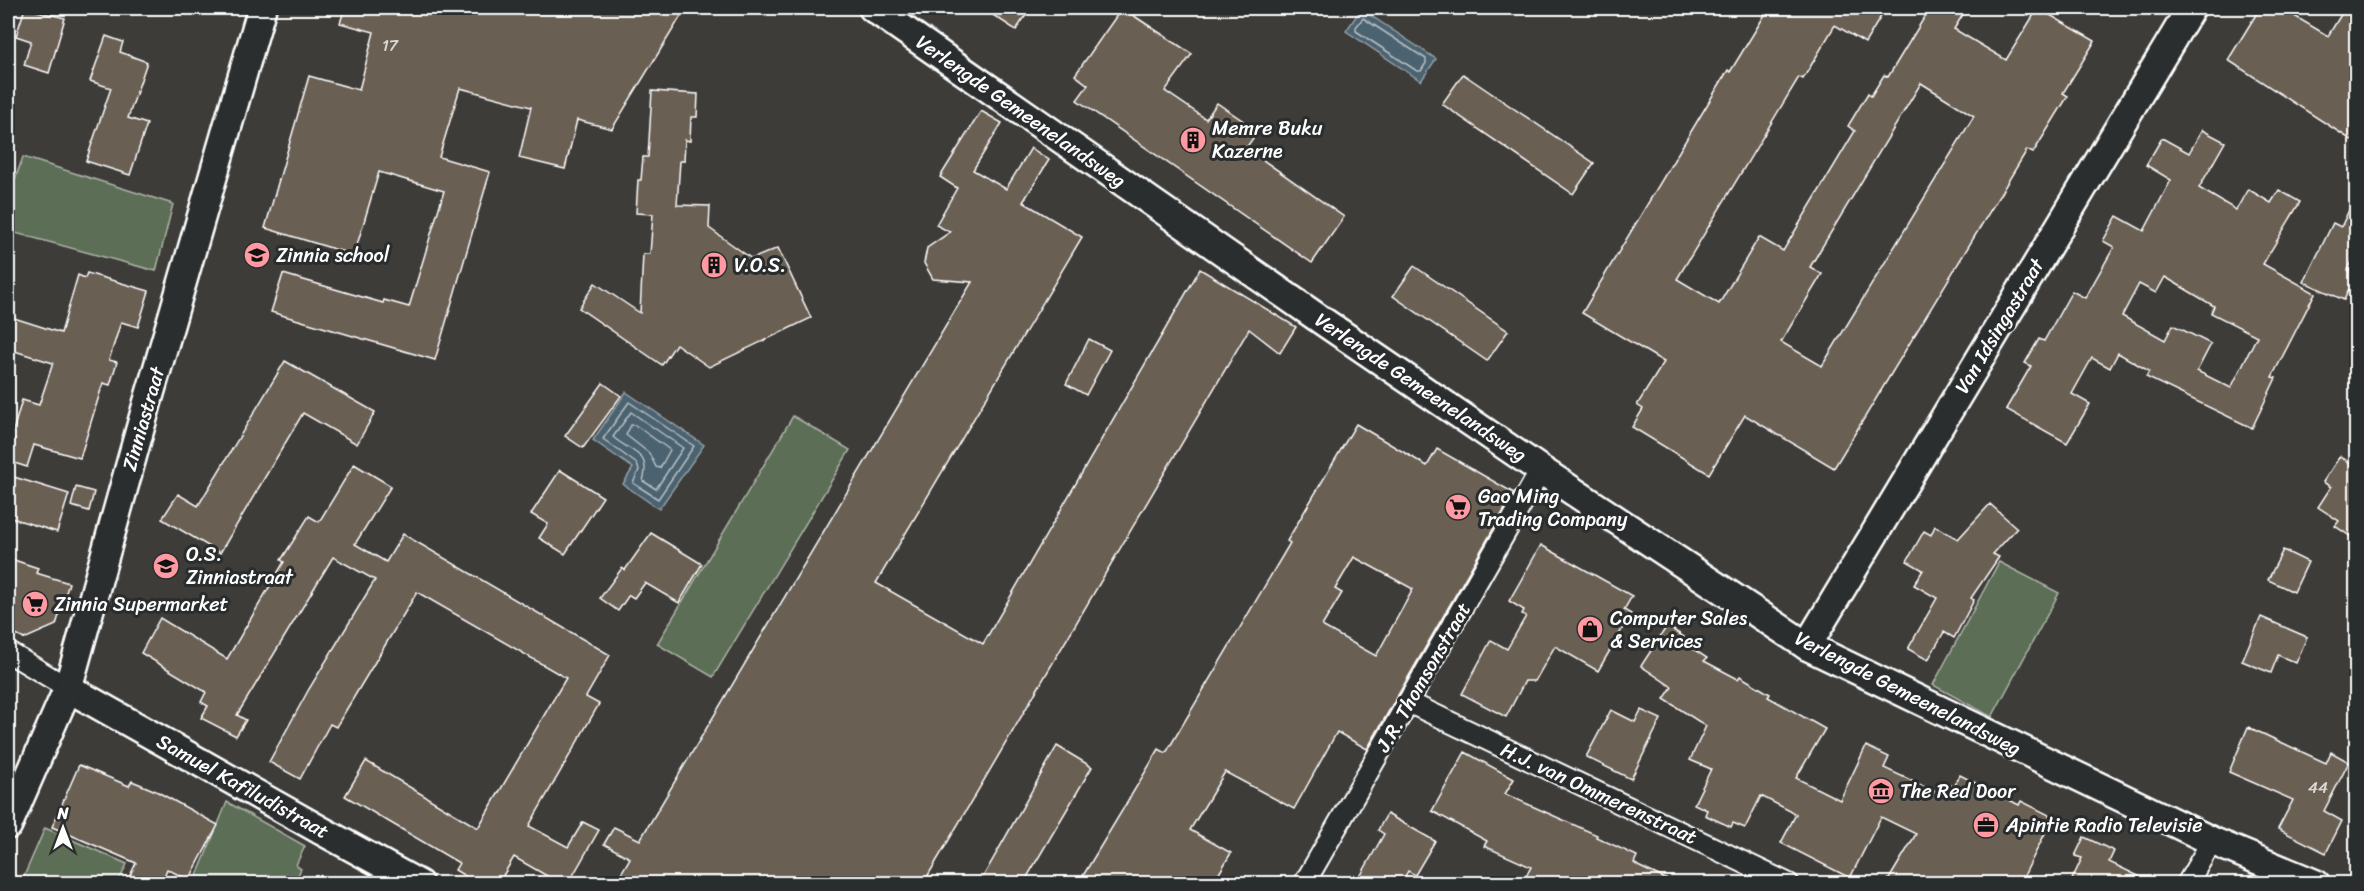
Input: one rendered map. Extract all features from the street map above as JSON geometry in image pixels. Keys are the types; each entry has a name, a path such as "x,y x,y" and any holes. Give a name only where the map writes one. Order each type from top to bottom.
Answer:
{"street":[{"name":"Zinniastraat","path":"8,825 69,688 147,404 262,8"},
{"name":"Verlengde Gemeenelandsweg","path":"873,8 1541,470 1807,646 2212,841 2316,884"},
{"name":"Van Idsingastraat","path":"1807,646 2192,8"},
{"name":"J.R. Thomsonstraat","path":"1304,884 1541,470"},
{"path":"8,652 69,688"},
{"name":"Samuel Kafiludistraat","path":"69,688 419,884"},
{"name":"H.J. van Ommerenstraat","path":"1408,702 1789,884"},
{"path":"2187,884 2212,841"}],"green space":[{"path":"23,157 173,204 156,271 8,231 8,199"},
{"path":"793,416 850,450 713,677 657,644"},
{"path":"1999,562 2059,593 1992,717 1933,685"},
{"path":"227,802 305,846 296,865 301,869 294,883 194,883"},
{"path":"45,828 127,864 118,883 21,883"}],"water":[{"path":"1361,9 1436,59 1421,81 1346,31"},
{"path":"626,392 704,445 659,509 623,484 633,468 593,440"}],"building":[{"path":"25,8 65,18 49,73 24,65 31,41 16,36"},
{"path":"345,8 686,8 612,129 577,120 565,169 519,158 531,107 460,88 439,157 490,172 435,360 271,312 283,274 383,303 384,300 409,307 444,191 379,172 354,255 265,228 309,76 359,90 374,32 340,23"},
{"path":"982,8 1031,8 1016,30"},
{"name":"Memre Buku Kazerne","path":"1122,8 1192,54 1165,91 1206,119 1217,103 1258,131 1246,148 1344,217 1312,263 1077,100 1088,85 1075,75"},
{"path":"1769,8 1886,8 1865,43 1835,25 1803,79 1799,77 1677,279 1719,304 1759,237 1783,251 1855,131 1848,126 1868,93 1871,96 1884,75 1888,77 1930,8 1967,8 1954,29 2006,60 2038,8 2095,41 2063,93 2068,96 2033,153 2027,150 1834,468 1745,415 1709,474 1632,427 1643,409 1637,405 1664,362 1582,313 1728,70 1730,72","holes":["1921,83 1974,116 1822,366 1781,342 1822,274 1810,267"]},
{"path":"2260,8 2281,8 2328,36 2345,8 2356,8 2356,143 2228,60"},
{"path":"106,36 123,42 120,52 147,62 128,118 147,124 130,175 86,161 111,88 90,81"},
{"path":"1463,74 1594,163 1573,194 1442,104"},
{"path":"652,91 698,94 697,117 691,117 690,141 685,140 684,161 680,161 677,205 710,206 709,228 752,259 778,248 811,318 709,367 676,344 662,365 579,308 595,283 640,313 643,254 650,254 653,214 636,213 638,180 641,180 643,157 648,157"},
{"path":"981,111 1002,123 973,170 1006,189 1031,148 1049,160 1023,202 1082,237 876,583 983,644 1200,269 1296,327 1280,353 1249,329 923,884 615,884 630,858 604,844 614,827 640,840 972,282 933,279 924,263 927,248 950,232 936,225 957,188 940,177"},
{"path":"2202,130 2225,142 2199,188 2236,210 2248,189 2271,203 2279,190 2300,202 2263,264 2315,293 2272,377 2276,378 2252,428 2146,377 2149,371 2118,353 2110,368 2092,358 2072,394 2090,404 2067,443 2006,409 2031,366 2025,363 2039,339 2044,341 2072,291 2085,298 2114,247 2103,241 2117,216 2144,231 2171,180 2146,165 2162,138 2189,153","holes":["2165,277 2214,306 2211,313 2257,336 2231,388 2197,371 2211,344 2173,325 2165,340 2122,316 2139,284 2156,293"]},
{"path":"2356,195 2356,254 2348,270 2356,275 2344,300 2304,282 2333,223 2341,227"},
{"path":"1414,266 1508,331 1487,361 1393,296"},
{"path":"87,273 149,291 138,327 121,322 109,360 117,362 110,385 103,383 80,458 34,445 27,467 8,461 15,439 11,438 22,400 39,405 53,363 8,349 8,316 61,333 78,275 85,278"},
{"path":"1089,339 1110,350 1086,395 1066,384"},
{"path":"285,361 375,412 357,444 303,413 220,553 162,519 178,494 198,506"},
{"path":"603,383 621,396 583,448 565,436"},
{"path":"1356,424 1427,466 1437,449 1514,493 1367,749 1337,732 1294,809 1225,772 1190,830 1231,853 1213,884 1078,884 1159,749 1166,753 1290,543 1287,541","holes":["1354,557 1413,589 1376,656 1322,626 1342,593 1335,589"]},
{"path":"2340,456 2356,467 2356,540 2335,526 2339,521 2318,507 2331,487 2323,482"},
{"path":"354,464 391,486 355,544 386,562 403,534 610,655 586,697 599,704 529,826 568,847 583,822 599,830 568,884 561,884 514,857 498,884 478,884 455,870 459,863 345,796 366,761 478,828 566,678 417,592 336,727 330,724 300,779 269,762 309,689 375,580 333,557 237,715 246,720 236,736 201,718 208,706 201,702 206,692 141,653 160,618 227,659 284,562 281,560 309,516 319,522"},
{"path":"560,470 603,497 565,554 539,538 548,524 531,514"},
{"path":"14,477 69,494 57,532 8,517 8,498"},
{"path":"76,487 94,492 89,511 71,506"},
{"path":"1990,504 2017,528 1993,554 1999,557 1971,598 1974,600 1954,638 1944,632 1928,660 1908,649 1937,598 1914,585 1923,570 1907,561 1924,531 1931,535 1935,526 1958,539"},
{"path":"651,533 702,564 679,603 645,583 634,598 629,595 618,611 600,598 622,568 625,570"},
{"path":"1541,545 1632,596 1624,610 1631,614 1598,671 1555,646 1535,681 1525,681 1506,717 1462,694 1491,640 1507,649 1526,616 1522,614 1524,610 1509,601"},
{"path":"2283,550 2308,562 2294,592 2268,580"},
{"name":"Zinnia Supermarket","path":"8,558 38,568 36,573 69,583 56,625 24,639 8,631"},
{"path":"2261,617 2307,637 2296,663 2278,655 2271,673 2242,661"},
{"path":"1667,626 1684,637 1681,641 1707,658 1704,661 1738,679 1740,676 1770,694 1768,697 1825,729 1796,778 1840,800 1866,746 1889,757 1884,768 1940,794 1945,783 1954,787 1960,775 2019,805 2021,801 2053,817 2020,884 1886,884 1916,834 1881,817 1850,878 1781,843 1796,814 1761,796 1745,828 1733,823 1731,827 1705,815 1707,810 1694,804 1711,769 1690,760 1706,726 1664,699 1672,687 1641,666"},
{"path":"1611,710 1635,722 1641,710 1661,719 1631,779 1586,757"},
{"path":"2248,727 2326,763 2331,752 2349,762 2324,811 2342,821 2326,853 2278,829 2293,800 2229,772"},
{"path":"1057,746 1092,767 1023,884 979,884"},
{"path":"1465,752 1514,779 1505,794 1597,835 1596,837 1637,856 1634,863 1676,884 1538,884 1525,878 1531,867 1484,846 1487,841 1432,811"},
{"path":"79,765 129,786 132,781 156,791 218,825 189,880 167,869 161,884 126,884 136,863 52,827"},
{"path":"1387,814 1435,841 1415,875 1408,871 1401,884 1356,884 1384,834 1378,830"},
{"path":"2084,837 2114,851 2109,862 2155,884 2070,884 2082,858 2075,856"}],"place":[{"name":"Memre Buku Kazerne","path":"1193,140"},
{"name":"Zinnia school","path":"257,255"},
{"name":"V.O.S.","path":"714,265"},
{"name":"Gao Ming Trading Company","path":"1458,507"},
{"name":"O.S. Zinniastraat","path":"166,566"},
{"name":"Zinnia Supermarket","path":"35,604"},
{"name":"Computer Sales & Services","path":"1590,629"},
{"name":"The Red Door","path":"1881,791"},
{"name":"Apintie Radio Televisie","path":"1986,825"}]}
